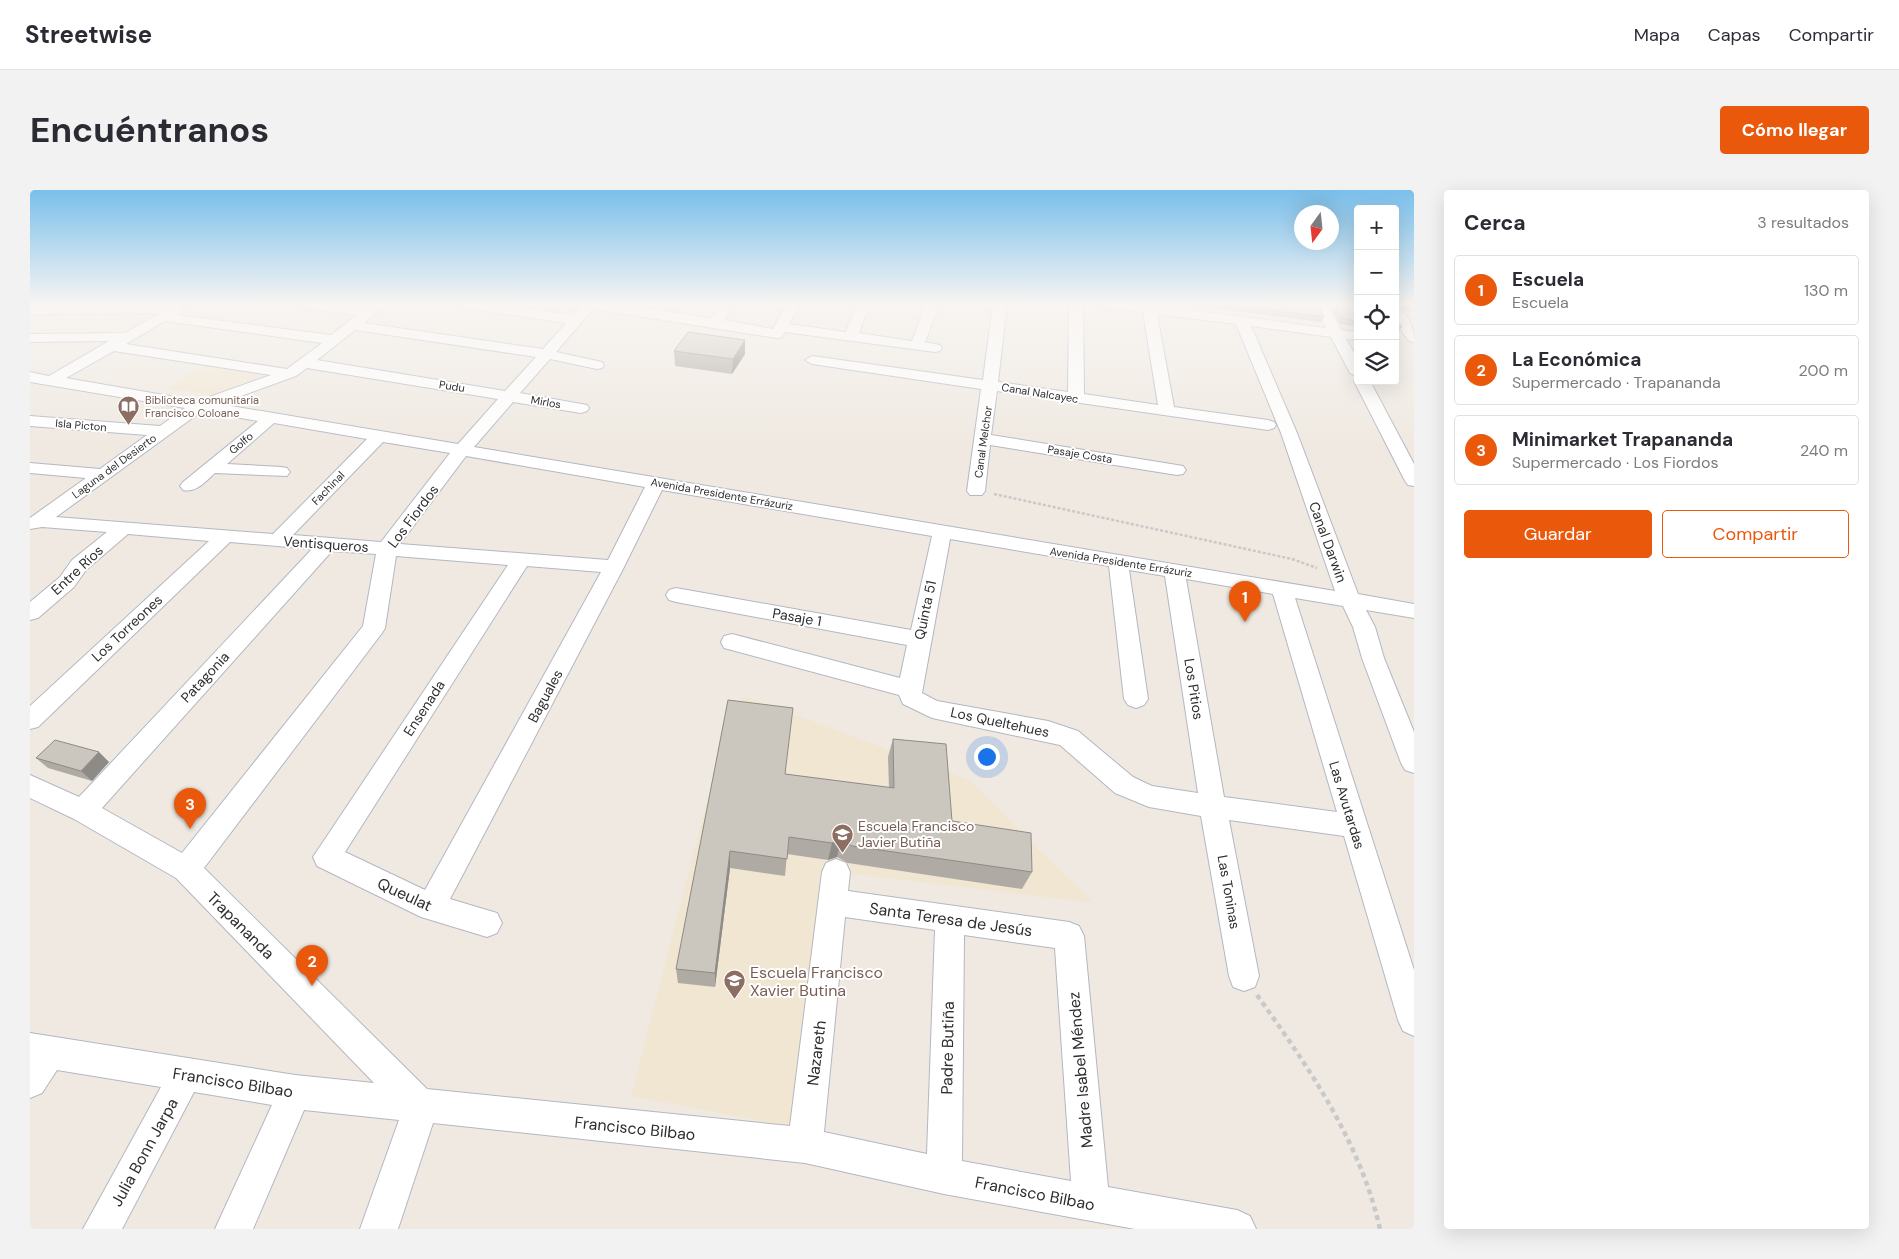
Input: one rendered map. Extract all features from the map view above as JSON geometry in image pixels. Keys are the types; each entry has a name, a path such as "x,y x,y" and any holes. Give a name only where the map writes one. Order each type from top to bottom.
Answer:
{"street":[{"path":"50,381 102,351"},
{"path":"147,351 290,374"},
{"path":"198,406 290,374 319,351"},
{"path":"529,351 597,365"},
{"name":"Los Fiordos","path":"186,869 374,628 387,548 462,450 548,351"},
{"name":"Canal Melchor","path":"976,490 994,351"},
{"path":"1076,351 1076,398"},
{"path":"1156,351 1167,411"},
{"name":"Canal Darwin","path":"1255,351 1289,433 1340,576 1364,627 1373,658 1414,763"},
{"path":"1347,351 1354,365"},
{"name":"Canal Nalcayec","path":"812,360 1268,426"},
{"name":"Pudu","path":"304,363 510,395"},
{"name":"Avenida Presidente Errázuriz","path":"30,377 1414,611"},
{"path":"1364,385 1414,481"},
{"name":"Mirlos","path":"510,395 581,408"},
{"name":"Laguna del Desierto","path":"33,525 198,406"},
{"name":"Golfo","path":"189,486 271,418"},
{"name":"Isla Picton","path":"30,421 161,432"},
{"name":"Fachinal","path":"278,540 379,436"},
{"name":"Pasaje Costa","path":"983,438 1177,470"},
{"path":"30,468 102,474"},
{"name":"Golfo","path":"212,468 281,472"},
{"name":"Baguales","path":"431,907 614,567 656,483"},
{"name":"Ventisqueros","path":"33,525 124,528 614,567"},
{"name":"Entre Ríos","path":"30,613 67,582 79,565 124,528"},
{"name":"Quinta 51","path":"909,688 942,532"},
{"name":"Los Torreones","path":"30,720 224,537"},
{"name":"Patagonia","path":"82,811 328,544"},
{"name":"Ensenada","path":"326,857 520,560"},
{"path":"1118,562 1136,699"},
{"name":"Los Pitios","path":"1174,571 1213,808"},
{"name":"Las Avutardas","path":"1282,589 1353,826 1414,1020"},
{"name":"Pasaje 1","path":"676,595 919,639"},
{"path":"732,642 909,688"},
{"name":"Los Queltehues","path":"909,688 911,698 932,709 1048,731 1068,738 1124,785 1149,796 1213,808 1353,826"},
{"name":"Trapananda","path":"30,786 82,811 186,869 421,1106"},
{"name":"Las Toninas","path":"1213,808 1244,976"},
{"name":"Queulat","path":"326,857 431,907 487,923"},
{"name":"Nazareth","path":"805,1145 836,872"},
{"name":"Santa Teresa de Jesús","path":"833,902 1069,936"},
{"name":"Padre Butiña","path":"944,1176 950,919"},
{"name":"Madre Isabel Méndez","path":"1069,936 1091,1204"},
{"path":"30,1081 40,1051"},
{"name":"Francisco Bilbao","path":"40,1051 295,1092 805,1145 944,1176 1237,1229"},
{"name":"Julia Bonn Jarpa","path":"102,1229 186,1074"},
{"path":"234,1229 295,1092"},
{"path":"379,1229 421,1106"}],"path":[{"path":"976,490 1292,558 1340,576"},
{"path":"1244,976 1303,1060 1344,1132 1376,1201 1380,1229"}],"shaded area":[{"path":"206,365 266,375 209,395 167,388"},
{"name":"Escuela Francisco Xavier Butina","path":"745,696 969,780 1094,903 837,872 788,1126 631,1096 731,708"}],"building":[{"path":"678,351 738,351 733,359"},
{"path":"728,700 793,708 785,774 894,788 893,739 946,744 952,821 1031,833 1032,872 852,846 841,840 832,843 789,837 787,859 730,851 715,973 676,969"},
{"path":"55,740 99,752 81,771 36,758"}],"place":[{"name":"Biblioteca comunitaria Francisco Coloane","path":"129,425"},
{"name":"Escuela","path":"1245,622"},
{"name":"Minimarket Trapananda","path":"190,829"},
{"name":"Escuela Francisco Javier Butiña","path":"842,853"},
{"name":"La Económica","path":"312,986"},
{"name":"Escuela Francisco Xavier Butina","path":"734,1000"}]}
